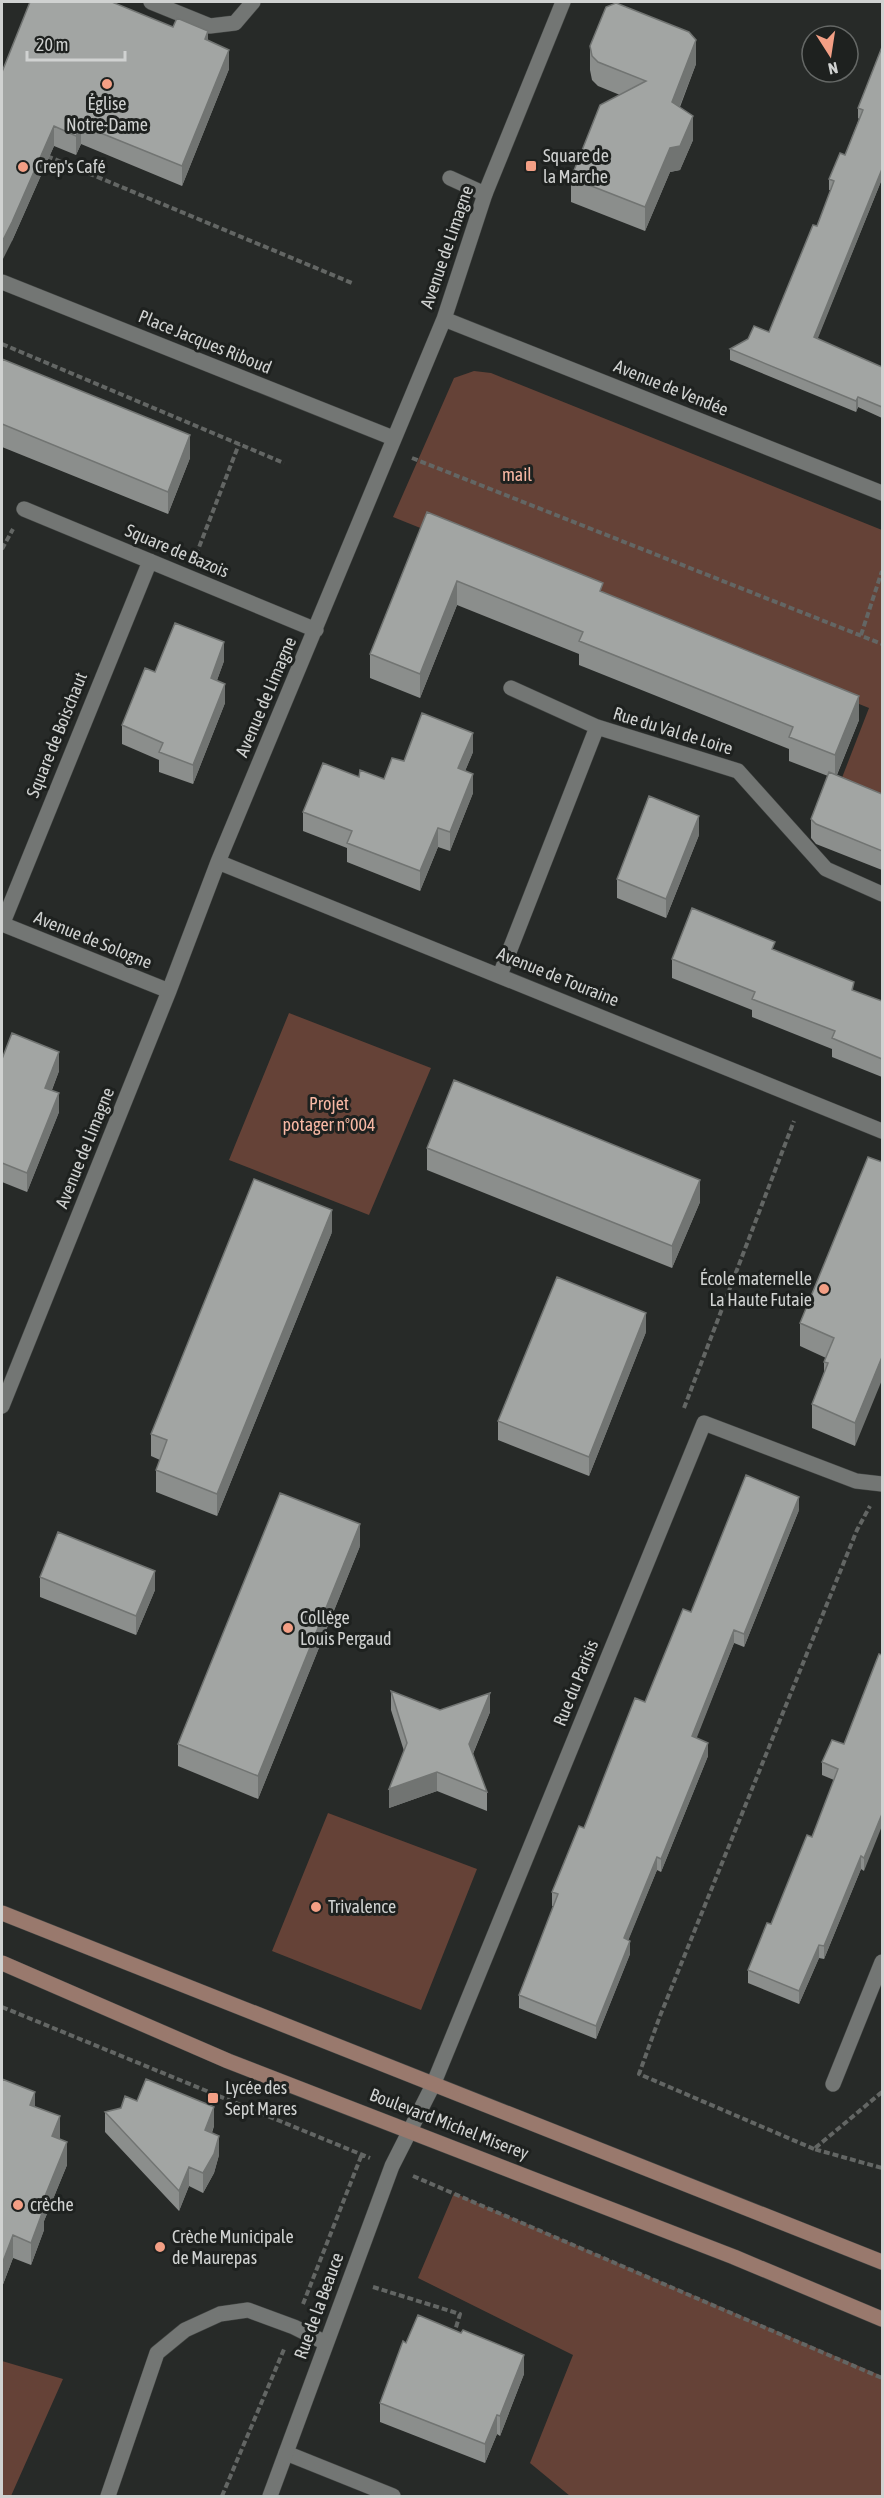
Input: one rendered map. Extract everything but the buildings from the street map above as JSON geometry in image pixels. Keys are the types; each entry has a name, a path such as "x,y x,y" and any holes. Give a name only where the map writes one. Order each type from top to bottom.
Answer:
{"street":[{"path":"151,2 210,26 235,22 253,2"},
{"name":"Avenue de Limagne","path":"2,1406 169,991 218,862 444,319 485,194 563,2"},
{"path":"450,178 485,194"},
{"name":"Place Jacques Riboud","path":"2,282 391,443"},
{"name":"Avenue de Vendée","path":"444,319 882,493"},
{"name":"Square de Bazois","path":"24,509 316,630"},
{"name":"Square de Boischaut","path":"2,925 150,561"},
{"path":"511,688 597,727"},
{"name":"Rue du Val de Loire","path":"500,975 597,727 738,771 826,869 882,894"},
{"name":"Avenue de Touraine","path":"218,862 882,1131"},
{"name":"Avenue de Sologne","path":"2,925 169,991"},
{"path":"704,1423 856,1481 882,1485"},
{"name":"Rue du Parisis","path":"408,2131 433,2085 704,1423"},
{"name":"Boulevard Michel Miserey","path":"2,1913 882,2262"},
{"path":"833,2084 882,1962"},
{"name":"Boulevard Michel Miserey","path":"2,1963 228,2061 734,2257 882,2319"},
{"name":"Rue de la Beauce","path":"270,2496 392,2166 408,2131"},
{"path":"108,2496 157,2353 185,2330 220,2314 248,2310 294,2327 326,2343"},
{"path":"285,2453 393,2496"}],"path":[{"path":"45,156 352,283"},
{"path":"2,344 284,463"},
{"path":"391,443 882,644"},
{"path":"188,577 239,444"},
{"path":"861,635 882,571"},
{"path":"704,1423 681,1414 803,1098"},
{"path":"882,1485 856,1530 660,2016 639,2074 814,2149 882,2168"},
{"path":"2,2007 392,2166 882,2378"},
{"path":"814,2149 882,2092"},
{"path":"350,2279 460,2314 453,2336"}],"green space":[{"name":"mail","path":"474,371 491,373 882,530 882,806 838,788 869,708 393,517 454,378"},
{"name":"Projet potager n°004","path":"289,1013 431,1068 369,1215 229,1160"},
{"path":"328,1813 477,1869 421,2010 272,1951"},
{"path":"454,2193 882,2376 882,2496 570,2496 530,2463 573,2355 418,2278"},
{"path":"2,2361 63,2379 11,2496 2,2496"}],"place":[{"name":"Église Notre-Dame","path":"107,84"},
{"name":"Square de la Marche","path":"531,166"},
{"name":"Crep's Café","path":"23,167"},
{"name":"École maternelle La Haute Futaie","path":"824,1289"},
{"name":"Collège Louis Pergaud","path":"288,1628"},
{"name":"Trivalence","path":"316,1907"},
{"name":"Lycée des Sept Mares","path":"213,2098"},
{"name":"crèche","path":"18,2205"},
{"name":"Crèche Municipale de Maurepas","path":"160,2247"}]}
